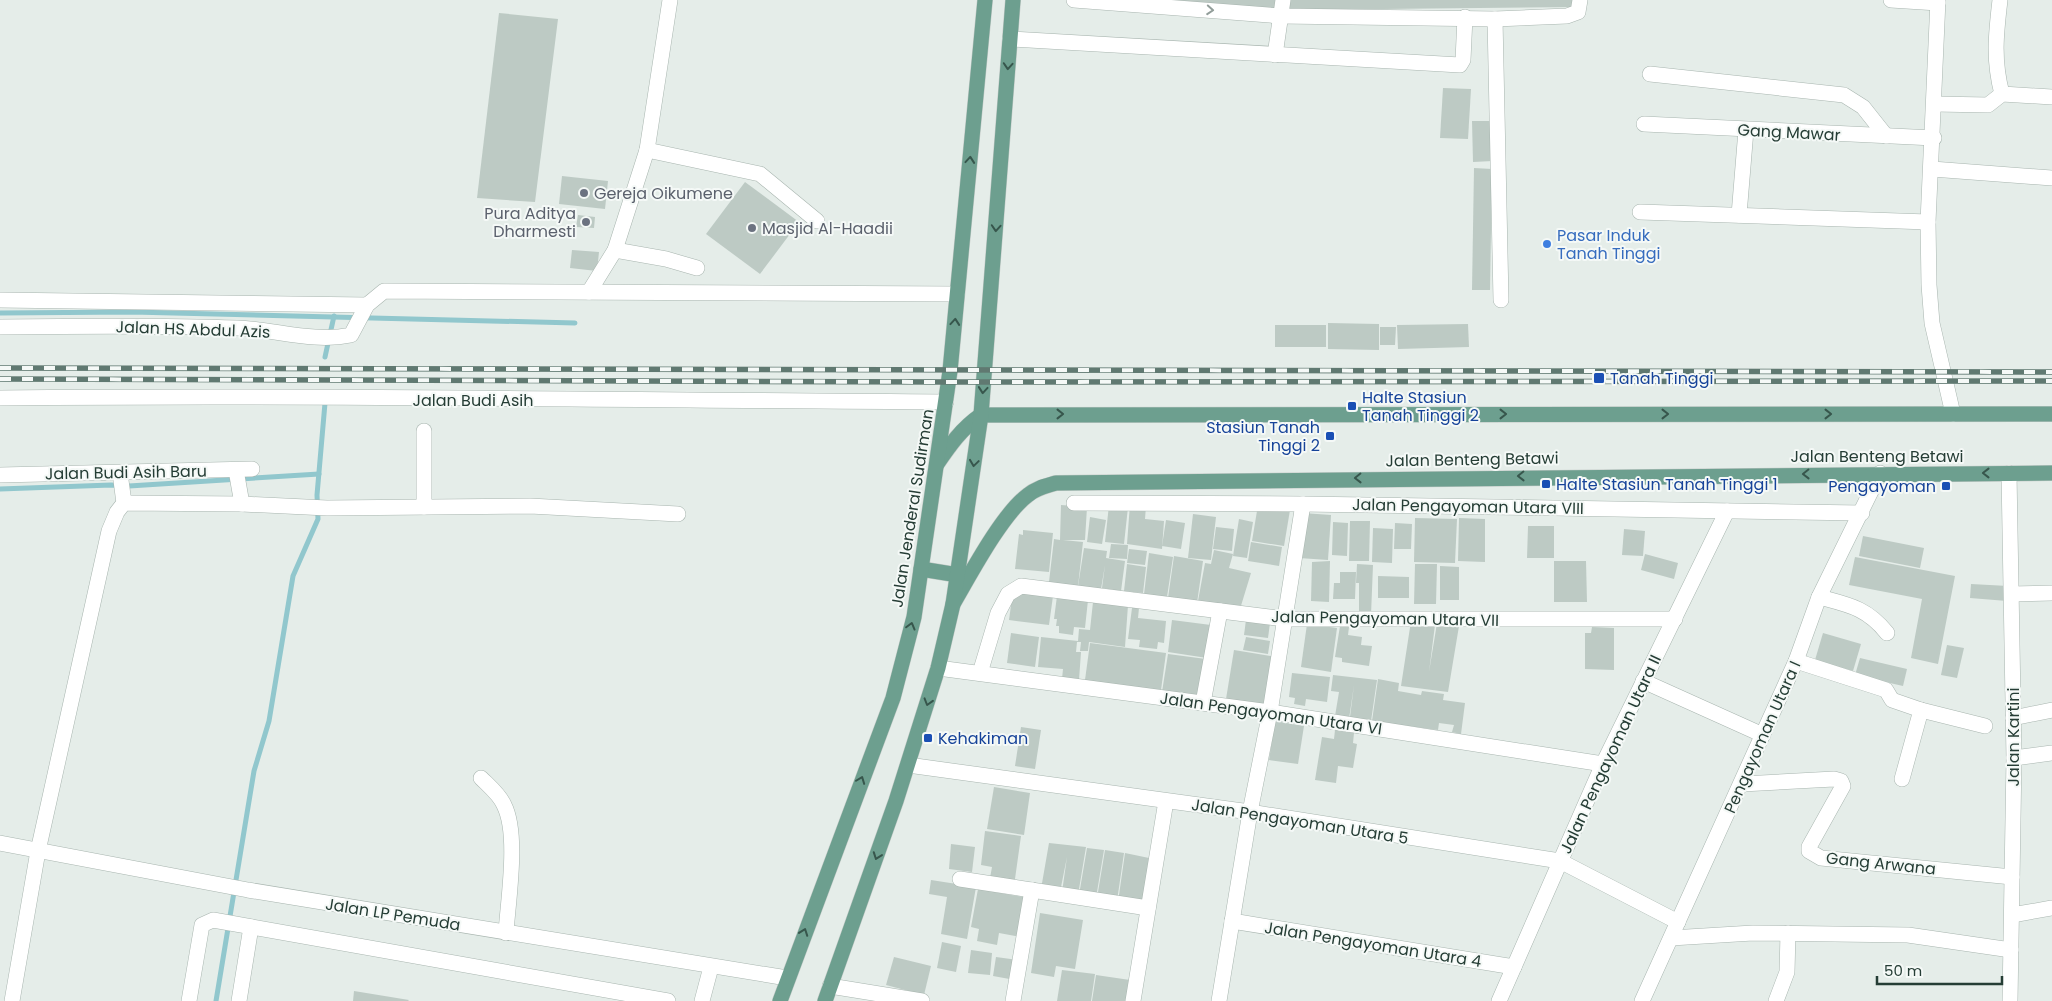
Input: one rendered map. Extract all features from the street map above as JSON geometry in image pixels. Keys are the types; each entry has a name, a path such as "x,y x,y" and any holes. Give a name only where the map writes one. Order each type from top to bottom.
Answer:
{"main road":[{"name":"Jalan Jenderal Sudirman","path":"780,1001 893,698 914,617 946,402 985,0"},
{"path":"825,1001 908,765 938,668 954,604 981,415 1013,0"},
{"path":"937,464 953,440 969,423 981,415 2052,414"},
{"name":"Jalan Benteng Betawi","path":"954,604 1014,508 1040,487 1056,482 1880,473 2052,473"},
{"path":"921,569 958,575"}],"street":[{"path":"589,292 615,250 647,150 670,0"},
{"path":"1074,0 1145,3 1281,16 1495,18 1567,16 1578,12 1580,0"},
{"path":"1275,55 1283,0"},
{"path":"1891,0 1938,2 1934,138 1928,222 1932,324 1953,414"},
{"path":"2000,0 1996,33 1996,70 2002,94"},
{"path":"1010,39 1460,65 1464,60 1465,17"},
{"path":"1495,18 1501,300"},
{"path":"1650,74 1844,95 1863,107 1886,136"},
{"path":"1935,104 1988,105 2002,94 2052,98"},
{"name":"Gang Mawar","path":"1644,124 1934,138"},
{"path":"1738,215 1746,130"},
{"path":"647,150 760,174 817,221"},
{"path":"1932,169 2052,178"},
{"path":"1640,212 1928,222"},
{"path":"615,250 666,259 697,268"},
{"path":"0,300 280,305 364,310 384,291 957,294"},
{"path":"124,325 126,302"},
{"path":"95,325 97,303"},
{"path":"237,326 238,305"},
{"path":"278,330 280,305"},
{"name":"Jalan HS Abdul Azis","path":"0,327 95,325 237,326 278,330 307,336 351,336 364,310"},
{"name":"Jalan Budi Asih","path":"0,398 187,396 339,399 946,402"},
{"path":"424,431 424,507"},
{"name":"Jalan Budi Asih Baru","path":"0,475 252,469"},
{"path":"236,470 242,504"},
{"path":"12,1001 38,851 109,531 117,512 124,503 120,473"},
{"name":"Pengayoman Utara I","path":"1642,1001 1742,784 1796,661 1820,597 1880,473"},
{"name":"Jalan Kartini","path":"2009,473 2014,758 2010,1001"},
{"path":"124,503 242,504 327,508 530,506 678,514"},
{"name":"Jalan Pengayoman Utara VIII","path":"1074,503 1303,504 1862,513"},
{"path":"1219,1001 1250,812 1270,712 1303,504"},
{"name":"Jalan Pengayoman Utara II","path":"1499,1001 1602,764 1727,510"},
{"name":"Jalan Pengayoman Utara VII","path":"980,673 998,613 1008,594 1021,586 1285,619 1675,619"},
{"path":"2012,594 2052,593"},
{"path":"1820,597 1864,610 1876,618 1887,633"},
{"path":"1203,703 1220,611"},
{"path":"1796,661 1886,690 1892,700 1921,710 1985,726"},
{"name":"Jalan Pengayoman Utara VI","path":"938,668 1270,712 1602,764"},
{"path":"1643,681 1763,735"},
{"path":"1902,779 1921,710"},
{"path":"2013,718 2052,710"},
{"path":"2014,758 2052,753"},
{"name":"Jalan Pengayoman Utara 5","path":"908,765 1250,812 1560,861 1678,922"},
{"path":"482,778 504,803 510,821 511,853 506,933"},
{"name":"Gang Arwana","path":"1742,784 1834,779 1841,781 1843,786 1808,848 1809,851 1822,858 2012,877"},
{"path":"1133,1001 1166,801"},
{"name":"Jalan LP Pemuda","path":"0,843 248,890 787,978"},
{"path":"960,879 1148,908"},
{"path":"1013,1001 1032,890"},
{"path":"2012,915 2052,908"},
{"path":"189,1001 202,925 213,920 668,1001"},
{"name":"Jalan Pengayoman Utara 4","path":"1232,921 1514,967"},
{"path":"239,1001 247,927"},
{"path":"1671,938 1753,933 1908,935 2011,950"},
{"path":"1776,1001 1786,972 1788,934"},
{"path":"702,1001 711,967"},
{"path":"830,986 922,1001"}],"building":[{"path":"1154,0 1278,0 1277,11"},
{"path":"1289,0 1575,0 1575,7 1288,10"},
{"path":"499,13 558,19 535,202 477,198"},
{"path":"1443,88 1471,89 1468,139 1440,138"},
{"path":"1472,121 1492,121 1493,161 1473,162"},
{"path":"1474,168 1492,169 1490,290 1472,290"},
{"name":"Gereja Oikumene","path":"562,176 608,181 605,209 559,204"},
{"name":"Masjid Al-Haadii","path":"745,182 799,222 760,274 706,234"},
{"name":"Pura Aditya Dharmesti","path":"578,215 595,217 594,228 576,227"},
{"path":"572,250 599,252 597,271 570,268"},
{"path":"1328,323 1379,324 1379,350 1328,349"},
{"path":"1468,324 1469,347 1398,349 1397,325"},
{"path":"1275,325 1326,325 1326,347 1275,347"},
{"path":"1380,327 1396,327 1395,345 1380,345"},
{"path":"1130,504 1146,506 1145,519 1164,521 1162,549 1127,544"},
{"path":"1061,505 1087,507 1085,540 1063,540 1083,542 1078,586 1049,582 1054,539 1060,540"},
{"path":"1109,505 1128,507 1124,544 1105,542"},
{"path":"1258,505 1290,510 1284,546 1252,541"},
{"path":"1303,513 1331,515 1328,560 1299,558"},
{"path":"1193,514 1216,517 1211,560 1188,558"},
{"path":"1090,517 1106,520 1102,544 1087,542"},
{"path":"1415,518 1457,519 1455,563 1414,562"},
{"path":"1459,518 1485,519 1485,562 1458,561"},
{"path":"1239,519 1253,522 1247,558 1233,556"},
{"path":"1166,520 1185,523 1181,549 1162,546"},
{"path":"1350,521 1370,521 1369,561 1349,561"},
{"path":"1333,522 1348,523 1347,556 1332,555"},
{"path":"1395,523 1412,524 1411,549 1394,549"},
{"path":"1528,526 1554,526 1554,558 1527,558"},
{"path":"1216,527 1234,529 1232,551 1213,549"},
{"path":"1373,528 1393,529 1392,563 1372,562"},
{"path":"1624,529 1645,531 1643,556 1622,555"},
{"path":"1023,530 1053,533 1049,572 1015,569 1019,534 1023,535"},
{"path":"1863,536 1924,548 1920,568 1859,556"},
{"path":"1251,542 1282,547 1279,566 1248,561"},
{"path":"1111,544 1128,545 1127,559 1109,558"},
{"path":"1084,548 1107,551 1106,558 1125,561 1121,591 1102,588 1105,565 1101,589 1078,586"},
{"path":"1129,549 1147,551 1145,565 1127,563"},
{"path":"1214,550 1233,554 1229,568 1251,573 1240,609 1198,601 1205,563 1211,564"},
{"path":"1149,553 1173,557 1167,597 1144,594"},
{"path":"1645,554 1678,563 1674,579 1641,570"},
{"path":"1174,556 1203,561 1197,603 1168,598"},
{"path":"1855,557 1955,576 1938,664 1911,658 1922,599 1849,585"},
{"path":"1330,561 1329,602 1311,601 1312,562"},
{"path":"1554,561 1586,561 1587,602 1554,602"},
{"path":"1127,564 1146,567 1143,593 1124,591"},
{"path":"1357,564 1373,565 1371,615 1359,615 1359,583 1356,583"},
{"path":"1415,564 1437,564 1436,604 1414,604"},
{"path":"1440,566 1459,567 1459,600 1440,600"},
{"path":"1340,572 1356,572 1355,599 1333,599 1334,583 1340,583"},
{"path":"1378,576 1409,577 1409,598 1378,598"},
{"path":"1971,584 2008,586 2007,601 1970,598"},
{"path":"1013,591 1053,596 1049,625 1009,620"},
{"path":"1057,596 1088,600 1085,628 1074,627 1073,635 1059,633 1059,626 1056,626 1057,619 1054,619"},
{"path":"1093,602 1128,605 1125,647 1089,642 1088,651 1080,651 1081,642 1077,642 1076,652 1081,652 1079,680 1062,679 1063,669 1038,667 1041,637 1078,641 1079,629 1090,630"},
{"path":"1132,608 1139,608 1138,618 1166,621 1164,643 1158,642 1157,649 1139,647 1140,640 1128,639"},
{"path":"1172,620 1211,625 1207,658 1168,652"},
{"path":"1246,620 1270,623 1268,638 1244,635"},
{"path":"1411,621 1435,625 1429,672 1437,623 1459,626 1448,692 1401,686"},
{"path":"1307,624 1337,628 1331,672 1301,667"},
{"path":"1340,626 1349,627 1348,635 1362,637 1361,645 1372,646 1369,666 1342,662 1342,658 1335,657"},
{"path":"1592,627 1614,628 1614,670 1585,669 1585,633 1591,633"},
{"path":"1011,633 1039,637 1035,667 1007,663"},
{"path":"1823,633 1861,644 1853,671 1815,660"},
{"path":"1246,637 1270,641 1268,654 1243,650"},
{"path":"1090,643 1166,653 1161,690 1085,680"},
{"path":"1947,645 1964,648 1957,678 1941,675"},
{"path":"1234,650 1277,657 1269,706 1226,699"},
{"path":"1168,654 1206,659 1201,697 1162,692"},
{"path":"1860,658 1907,669 1903,686 1855,675"},
{"path":"1292,673 1330,677 1327,702 1306,699 1305,706 1294,704 1295,698 1289,697"},
{"path":"1333,675 1377,680 1371,721 1350,717 1354,685 1349,719 1335,716 1339,692 1331,691"},
{"path":"1378,679 1399,683 1398,691 1421,695 1422,691 1444,694 1443,700 1465,703 1461,734 1452,732 1454,725 1439,723 1438,730 1372,721"},
{"path":"1275,721 1304,726 1298,764 1269,760"},
{"path":"1021,727 1041,730 1035,769 1015,766"},
{"path":"1335,730 1354,733 1353,743 1357,744 1353,768 1338,766 1336,783 1315,780 1322,737 1334,739"},
{"path":"994,787 1030,793 1024,835 987,829"},
{"path":"985,831 1021,836 1014,886 990,878 992,867 981,865"},
{"path":"1049,843 1086,847 1078,895 1062,892 1067,857 1060,892 1041,889"},
{"path":"951,844 975,847 972,872 949,869"},
{"path":"1087,848 1104,850 1096,898 1079,895"},
{"path":"1105,850 1124,853 1117,901 1097,898"},
{"path":"1125,853 1149,858 1142,905 1118,902"},
{"path":"931,880 976,887 967,939 941,934 947,897 929,894"},
{"path":"978,889 1028,898 1021,937 999,933 997,945 977,941 979,929 971,927"},
{"path":"1040,913 1083,920 1075,969 1056,966 1054,977 1031,973"},
{"path":"942,942 961,946 956,972 937,968"},
{"path":"971,950 992,953 990,975 968,973"},
{"path":"894,957 931,966 924,995 886,985"},
{"path":"996,957 1018,960 1015,980 993,976"},
{"path":"1062,970 1095,974 1091,1001 1057,1001"},
{"path":"1096,975 1130,980 1127,1001 1092,1001"},
{"path":"354,991 409,1000 353,1001"}],"waterway":[{"path":"0,313 132,312 575,323"},
{"path":"325,357 334,316"},
{"path":"216,1001 254,771 269,721 293,576 318,519 317,495 325,403"},
{"path":"0,489 129,486 319,474"}],"railway":[{"path":"0,368 2052,372"},
{"path":"0,379 948,382 2052,381"}],"place":[{"name":"Gereja Oikumene","path":"584,193"},
{"name":"Pura Aditya Dharmesti","path":"586,222"},
{"name":"Masjid Al-Haadii","path":"752,228"},
{"name":"Pasar Induk Tanah Tinggi","path":"1547,244"},
{"name":"Tanah Tinggi","path":"1599,378"},
{"name":"Halte Stasiun Tanah Tinggi 2","path":"1352,406"},
{"name":"Stasiun Tanah Tinggi 2","path":"1330,436"},
{"name":"Halte Stasiun Tanah Tinggi 1","path":"1546,484"},
{"name":"Pengayoman","path":"1946,486"},
{"name":"Kehakiman","path":"928,738"}]}
